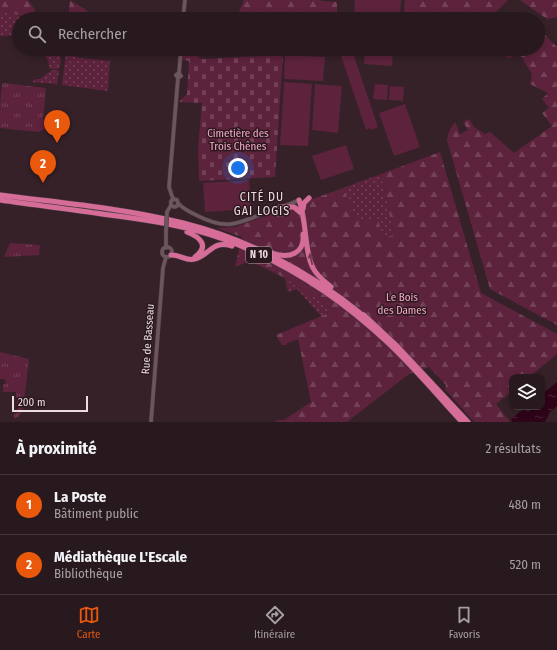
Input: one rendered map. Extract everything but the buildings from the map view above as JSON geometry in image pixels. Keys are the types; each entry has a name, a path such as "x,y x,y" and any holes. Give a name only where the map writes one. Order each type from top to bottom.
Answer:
{"highway":[{"name":"N 10","path":"0,195 151,217 197,227 264,252 328,288 365,317 396,345 468,422"},
{"path":"240,242 280,255 295,253 301,246 303,240 302,211 304,203 309,198"},
{"name":"N 10","path":"0,200 143,220 183,228 223,239 280,265 320,288 348,308 386,341 462,422"},
{"path":"298,201 302,211 313,268 321,279 352,304 365,317"},
{"path":"280,207 294,207 302,211"},
{"path":"143,220 180,229 195,235 201,240 202,244 200,253 192,258 170,255"},
{"path":"170,255 175,255 186,260 192,260 199,258 217,245 228,245 260,257 320,288"}],"street":[{"path":"184,12 185,0"},
{"path":"177,205 176,199 173,199 169,187 178,78 181,76 179,73 180,56"},
{"path":"170,255 169,248 166,248 167,212 171,205 170,202 173,199"},
{"path":"171,205 182,207 212,223 228,225 246,221 298,201"},
{"name":"Rue de Basseau","path":"151,422 163,268 170,255 162,253 166,248"}],"green space":[{"path":"0,0 28,0 35,10 34,12 12,12 12,13 0,10"},
{"path":"70,0 90,12 69,12"},
{"path":"244,0 321,0 337,2 337,12 239,12"},
{"path":"355,0 401,0 400,12 354,12"},
{"path":"405,0 508,0 496,12 404,12"},
{"path":"520,0 557,0 557,17 547,19 545,18 545,12 537,12"},
{"path":"0,10 12,14 12,35 0,36"},
{"path":"545,35 557,47 557,325 490,289 447,140 449,131 455,122 460,134 468,130 463,122 469,119 474,127 485,134 490,132 514,153 552,126 542,113 549,108 542,99 548,93 530,84 532,74 521,56 545,56"},
{"path":"45,56 60,56 59,69 50,69 48,61 49,62"},
{"path":"66,56 110,61 108,91 62,85"},
{"name":"Cimetière des Trois Chênes","path":"182,56 197,56 203,59 283,56 275,177 199,181 198,148 202,103 179,102 187,94 189,61 182,60"},
{"path":"285,56 325,57 323,81 284,79"},
{"path":"341,56 354,56 378,127 371,130 370,128 366,130"},
{"path":"365,56 393,56 392,66 364,64"},
{"path":"52,70 59,70 57,84 31,82 36,79 40,79"},
{"path":"284,82 312,84 308,146 280,145"},
{"path":"3,83 46,88 43,120 52,120 51,128 47,128 39,132 0,128"},
{"path":"315,84 342,86 338,133 312,130"},
{"path":"375,84 388,85 387,100 373,99"},
{"path":"390,86 404,87 403,101 389,100"},
{"path":"405,104 420,147 394,156 379,113"},
{"path":"346,145 354,169 321,180 312,156"},
{"name":"Le Bois des Dames","path":"440,152 481,293 557,334 557,354 533,374 509,374 509,393 496,404 510,422 474,422 445,389 446,385 429,367 409,374 347,422 276,422 277,420 284,420 311,402 298,339 287,343 287,345 282,345 276,335 331,312 330,307 285,278 250,261 235,267 242,237 216,228 235,227 343,188 358,223 378,219 383,238 394,235 381,174"},
{"path":"381,174 394,235 383,238 358,223 343,188"},
{"path":"249,180 251,209 205,212 203,183"},
{"path":"10,243 40,245 39,255 4,257"},
{"path":"285,278 330,307 331,312 321,316 297,289 288,292"},
{"path":"0,352 29,359 23,410 18,417 14,419 14,414 18,413 16,392 3,392 3,384 6,384 5,379 0,379"}],"water":[{"path":"557,382 557,406 550,412 545,422 512,422 511,419 522,410 545,410 545,392"}],"place":[{"name":"La Poste","path":"57,143"},
{"name":"Médiathèque L'Escale","path":"43,183"}],"district":[{"name":"CITÉ DU GAI LOGIS","path":"262,204"}]}
